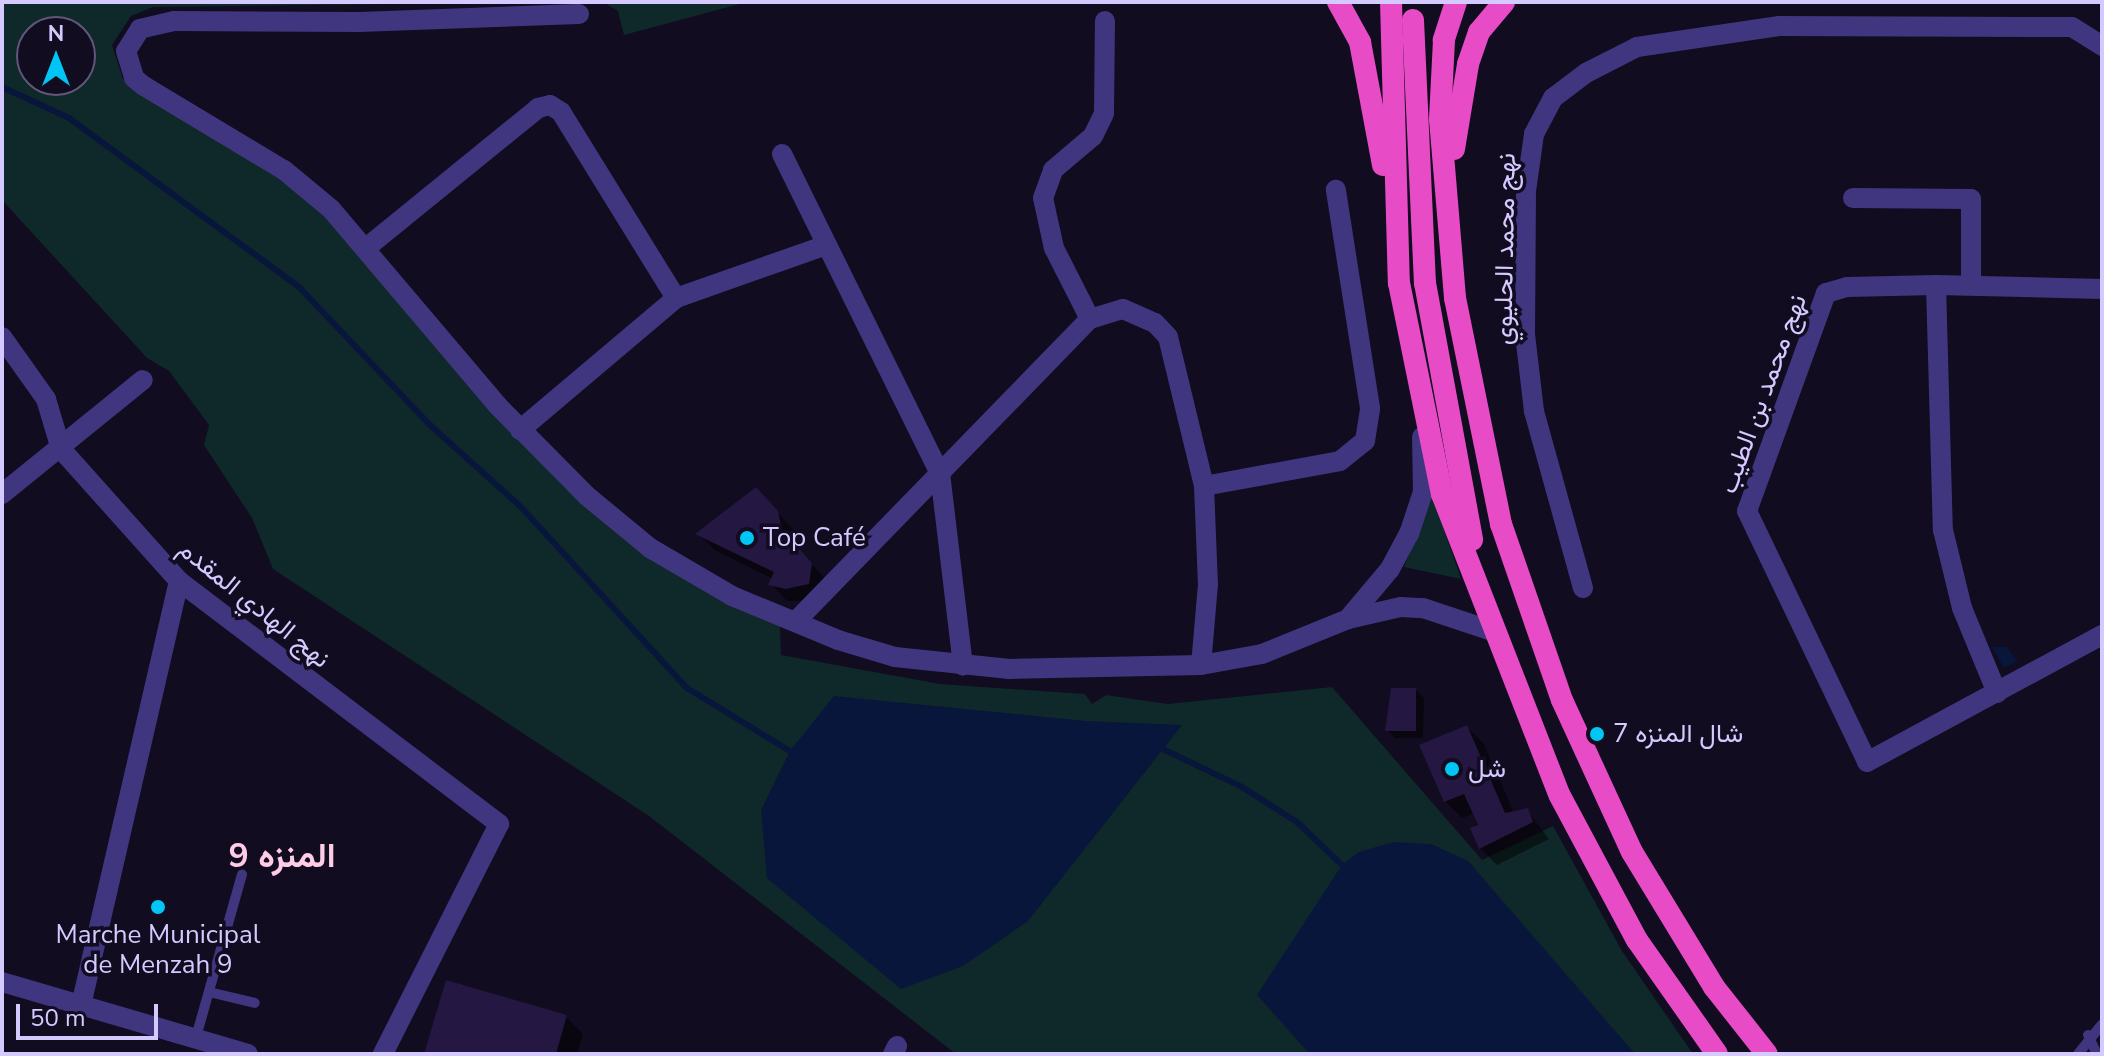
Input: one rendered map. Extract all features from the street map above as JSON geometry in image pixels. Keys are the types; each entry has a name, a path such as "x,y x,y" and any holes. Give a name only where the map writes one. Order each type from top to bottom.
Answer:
{"highway":[{"path":"1338,2 1360,42 1395,234 1406,336 1442,494 1482,588"},
{"path":"1391,2 1395,234"},
{"path":"1456,2 1444,40 1440,119 1460,326 1501,524 1562,700 1632,852 1714,987 1767,1054"},
{"path":"1450,234 1455,122 1468,64 1479,32 1504,2"},
{"path":"1413,20 1425,283 1482,588 1495,632 1560,796 1637,940 1717,1054"}],"street":[{"path":"579,14 359,22 174,21 140,29 131,36 126,51 134,78 284,170 331,209 520,430 587,496 650,548 732,596 797,620 838,640 895,657 963,666 1056,670 1201,665 1271,652 1348,619 1401,607 1423,608 1495,632"},
{"path":"1090,319 1054,248 1043,198 1053,170 1093,136 1104,113 1105,21"},
{"name":"نهج محمد الحليوي","path":"1583,588 1534,411 1525,334 1526,191 1534,134 1553,98 1586,73 1637,47 1779,26 2072,27 2102,46"},
{"path":"366,248 538,108 550,105 561,112 676,298"},
{"path":"782,154 824,246 899,382 940,473 963,666"},
{"path":"1204,486 1340,461 1365,441 1370,408 1336,190"},
{"path":"1853,198 1971,199 1971,285"},
{"path":"520,430 676,298 824,246"},
{"path":"1936,285 1943,530 1962,608 1997,693 2102,635"},
{"name":"نهج محمد بن الطيب","path":"1997,693 1867,762 1747,511 1826,293 1847,287 1936,285 2102,289"},
{"path":"797,620 1090,319 1123,309 1155,323 1168,337 1204,486 1208,584 1201,665"},
{"name":"نهج الهادي المقدم","path":"2,337 46,399 61,449 179,581 499,824 383,1054"},
{"path":"2,494 143,380"},
{"path":"1348,619 1390,569 1423,492 1417,387"},
{"path":"82,1001 179,581"},
{"path":"2,982 82,1001 248,1054"}],"lane":[{"path":"196,1037 242,874"},
{"path":"209,992 255,1003"},
{"path":"2078,1054 2088,1035 2102,1024"},
{"path":"2088,1035 2097,1054"}],"green space":[{"path":"2,2 546,2 153,7 131,16 112,45 123,79 235,146 325,209 575,497 780,626 781,655 940,684 1085,694 1092,704 1106,695 1168,704 1332,687 1482,860 1553,826 1622,951 1693,1054 1635,1054 1585,998 1258,995 1310,1054 956,1054 649,816 273,569 252,518 204,445 209,425 169,371 147,358 2,200"},
{"path":"603,2 747,2 624,35 618,11"},
{"path":"1432,495 1461,579 1404,567"}],"water":[{"path":"1992,647 2006,647 2018,661 2004,668"},
{"path":"834,696 1086,721 1182,725 1028,921 963,966 901,989 767,878 761,810 790,751"},
{"path":"1394,842 1431,844 1468,861 1635,1054 1310,1054 1257,995 1342,865 1359,852"}],"building":[{"name":"Top Café","path":"756,487 778,511 782,530 812,563 809,584 786,589 768,585 774,572 695,534"},
{"path":"1391,688 1416,688 1416,731 1385,731"},
{"path":"1467,725 1505,813 1528,808 1533,822 1479,849 1470,828 1478,825 1464,794 1444,802 1419,745"},
{"path":"446,980 567,1015 556,1054 424,1054"}],"waterway":[{"path":"2,87 69,118 299,287 430,425 521,507 687,688 790,751"},
{"path":"1163,749 1242,787 1297,822 1342,865"}],"place":[{"name":"Top Café","path":"747,538"},
{"name":"شال المنزه 7","path":"1597,734"},
{"name":"شل","path":"1452,769"},
{"name":"Marche Municipal de Menzah 9","path":"158,907"}],"district":[{"name":"المنزه 9","path":"282,857"}]}
